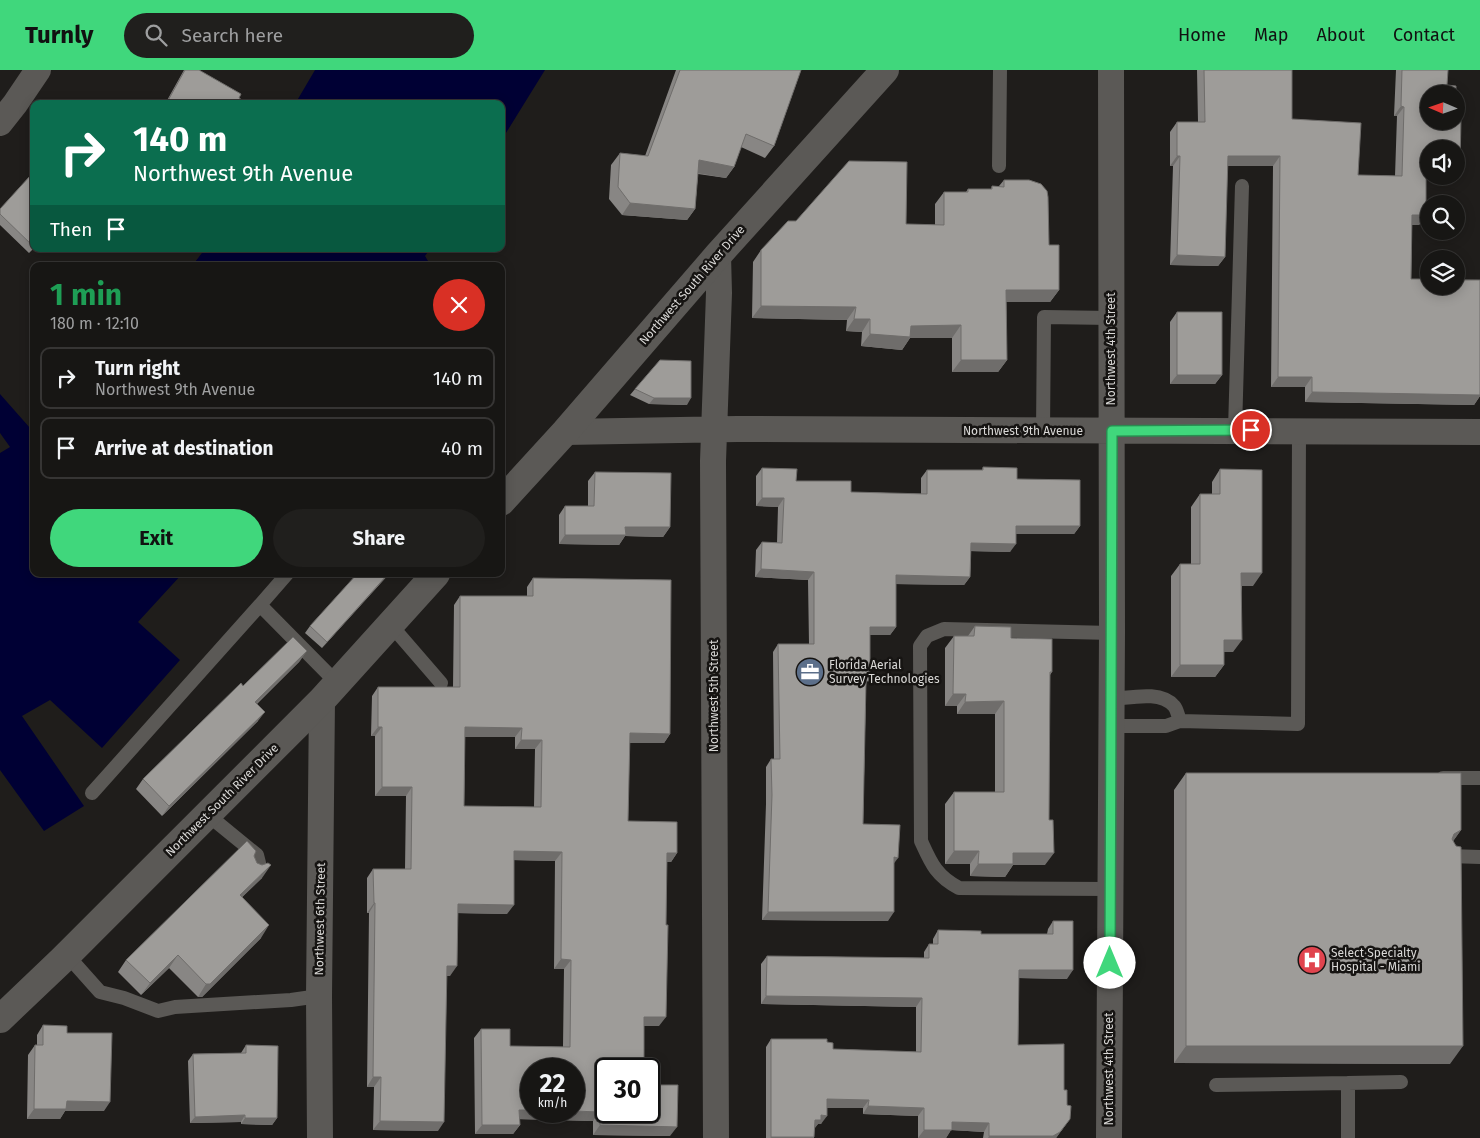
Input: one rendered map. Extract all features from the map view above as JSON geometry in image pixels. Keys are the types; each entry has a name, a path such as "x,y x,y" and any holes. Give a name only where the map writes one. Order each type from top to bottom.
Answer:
{"main road":[{"name":"Northwest South River Drive","path":"505,498 565,432 718,255 885,70"},
{"name":"Northwest South River Drive","path":"0,1019 330,692 433,577"}],"street":[{"path":"0,122 16,104 38,70"},
{"name":"Northwest 4th Street","path":"1109,1138 1112,699 1111,70"},
{"name":"Northwest 5th Street","path":"716,1138 713,470 719,293 718,255"},
{"name":"Northwest 9th Avenue","path":"565,432 715,429 1480,432"},
{"name":"Northwest 6th Street","path":"320,1138 319,996 330,692"}],"lane":[{"path":"999,166 1000,70"},
{"path":"1235,430 1242,186"},
{"path":"1043,431 1044,317 1111,318"},
{"path":"1111,726 1166,726 1180,721 1298,724 1299,431"},
{"path":"92,793 284,577"},
{"path":"260,605 330,692"},
{"path":"390,624 441,683"},
{"path":"1110,889 959,888 947,882 934,870 921,840 920,646 927,636 944,629 1112,633"},
{"path":"1112,699 1153,696 1163,699 1174,706 1180,721"},
{"path":"1430,778 1480,778"},
{"path":"208,814 257,855 259,863 254,869"},
{"path":"1449,856 1480,857"},
{"path":"66,955 100,992 129,994 158,1011 175,1007 291,1000 319,996"},
{"path":"1216,1085 1401,1082"},
{"path":"1348,1083 1348,1138"}],"shaded area":[{"path":"315,70 545,70 505,135 505,100 297,100"},
{"path":"203,252 428,252 425,256 429,262 195,262"},
{"path":"0,394 30,428 30,577 179,577 138,622 180,660 102,748 50,700 22,716 84,806 44,831 0,770 0,453 10,447 0,433"}],"building":[{"path":"185,70 199,70 241,94 239,98 242,100 168,100"},
{"path":"680,70 801,70 774,146 746,134 734,167 699,160 695,209 630,203 618,187 620,153 648,156"},
{"path":"1204,70 1292,70 1292,119 1361,123 1358,175 1402,176 1404,107 1401,106 1402,70 1448,70 1447,85 1420,85 1420,130 1461,130 1461,140 1420,140 1420,185 1426,185 1426,195 1420,195 1420,215 1412,215 1411,279 1420,279 1420,295 1465,295 1465,280 1480,280 1480,395 1312,392 1312,377 1278,377 1280,156 1228,156 1225,257 1177,255 1180,156 1177,156 1177,122 1205,122"},
{"path":"849,161 907,162 906,224 944,225 944,192 992,189 992,186 1004,187 1004,180 1029,180 1041,184 1047,191 1049,245 1059,245 1059,290 1006,290 1007,360 961,360 961,325 911,326 910,337 870,334 870,319 854,319 856,307 761,306 761,250 788,221 796,221"},
{"path":"30,176 30,243 0,214 0,209"},
{"path":"1177,312 1222,312 1222,375 1177,375"},
{"path":"660,360 691,361 691,398 654,398 635,389"},
{"path":"983,467 1017,468 1017,479 1080,480 1080,526 1016,526 1016,544 971,543 970,577 896,575 896,627 870,627 870,681 866,681 863,824 900,825 898,858 894,857 894,912 768,912 772,795 771,759 780,759 778,644 814,644 814,572 761,569 762,542 782,543 784,498 762,498 762,468 797,469 796,481 851,481 851,492 927,494 927,470 983,470"},
{"path":"1220,469 1262,470 1262,573 1241,573 1242,640 1224,640 1224,665 1180,665 1180,564 1200,564 1200,494 1220,494"},
{"path":"595,472 671,473 670,527 625,527 626,535 565,535 565,506 594,506"},
{"path":"354,577 385,577 327,642 310,626"},
{"path":"533,578 671,580 670,734 630,733 628,821 677,822 677,853 667,853 666,1017 644,1017 644,1058 595,1058 595,1112 585,1111 585,1058 520,1058 520,1125 482,1125 481,1029 510,1029 510,1046 570,1047 571,960 561,959 562,852 514,851 514,905 458,904 457,966 447,966 444,1122 380,1121 381,1077 373,1077 375,903 373,869 411,869 412,787 382,787 382,727 378,727 378,687 460,687 460,596 533,596","holes":["465,727 522,728 521,740 542,740 541,807 464,806"]},
{"path":"975,626 1011,627 1011,638 1052,639 1049,820 1053,820 1054,853 1013,853 1013,864 978,864 979,851 954,851 954,792 1004,792 1004,701 965,702 966,694 953,694 954,636 974,636"},
{"path":"293,637 307,651 255,702 265,712 169,806 143,779 241,683 243,686"},
{"name":"Select Specialty Hospital - Miami","path":"1186,773 1461,773 1461,830 1454,834 1452,839 1456,846 1461,847 1463,1046 1186,1046"},
{"path":"247,841 256,851 254,856 257,863 262,865 268,863 271,865 240,895 269,925 210,984 206,984 178,955 150,983 126,960"},
{"path":"1053,921 1073,921 1073,970 1019,970 1018,1045 1064,1044 1064,1090 1067,1090 1067,1105 1071,1106 1070,1119 1060,1132 1053,1136 989,1136 989,1123 952,1122 952,1130 924,1130 924,1108 868,1106 869,1100 827,1099 827,1116 821,1115 821,1120 815,1120 814,1137 771,1137 771,1039 827,1039 827,1042 833,1043 833,1049 921,1052 922,998 766,996 767,956 929,958 929,944 938,944 938,930 981,931 981,934 1053,934"},
{"path":"43,1025 67,1026 67,1033 112,1033 110,1102 67,1101 66,1109 34,1109 35,1045 43,1045"},
{"path":"246,1045 278,1046 277,1118 245,1118 245,1115 195,1117 193,1054 246,1053"},
{"path":"660,1085 678,1085 677,1127 600,1125 600,1123 660,1123"}],"place":[{"name":"Florida Aerial Survey Technologies","path":"810,672"},
{"name":"Select Specialty Hospital - Miami","path":"1312,960"}],"route":[{"path":"1110,963 1112,431 1251,430"}]}
